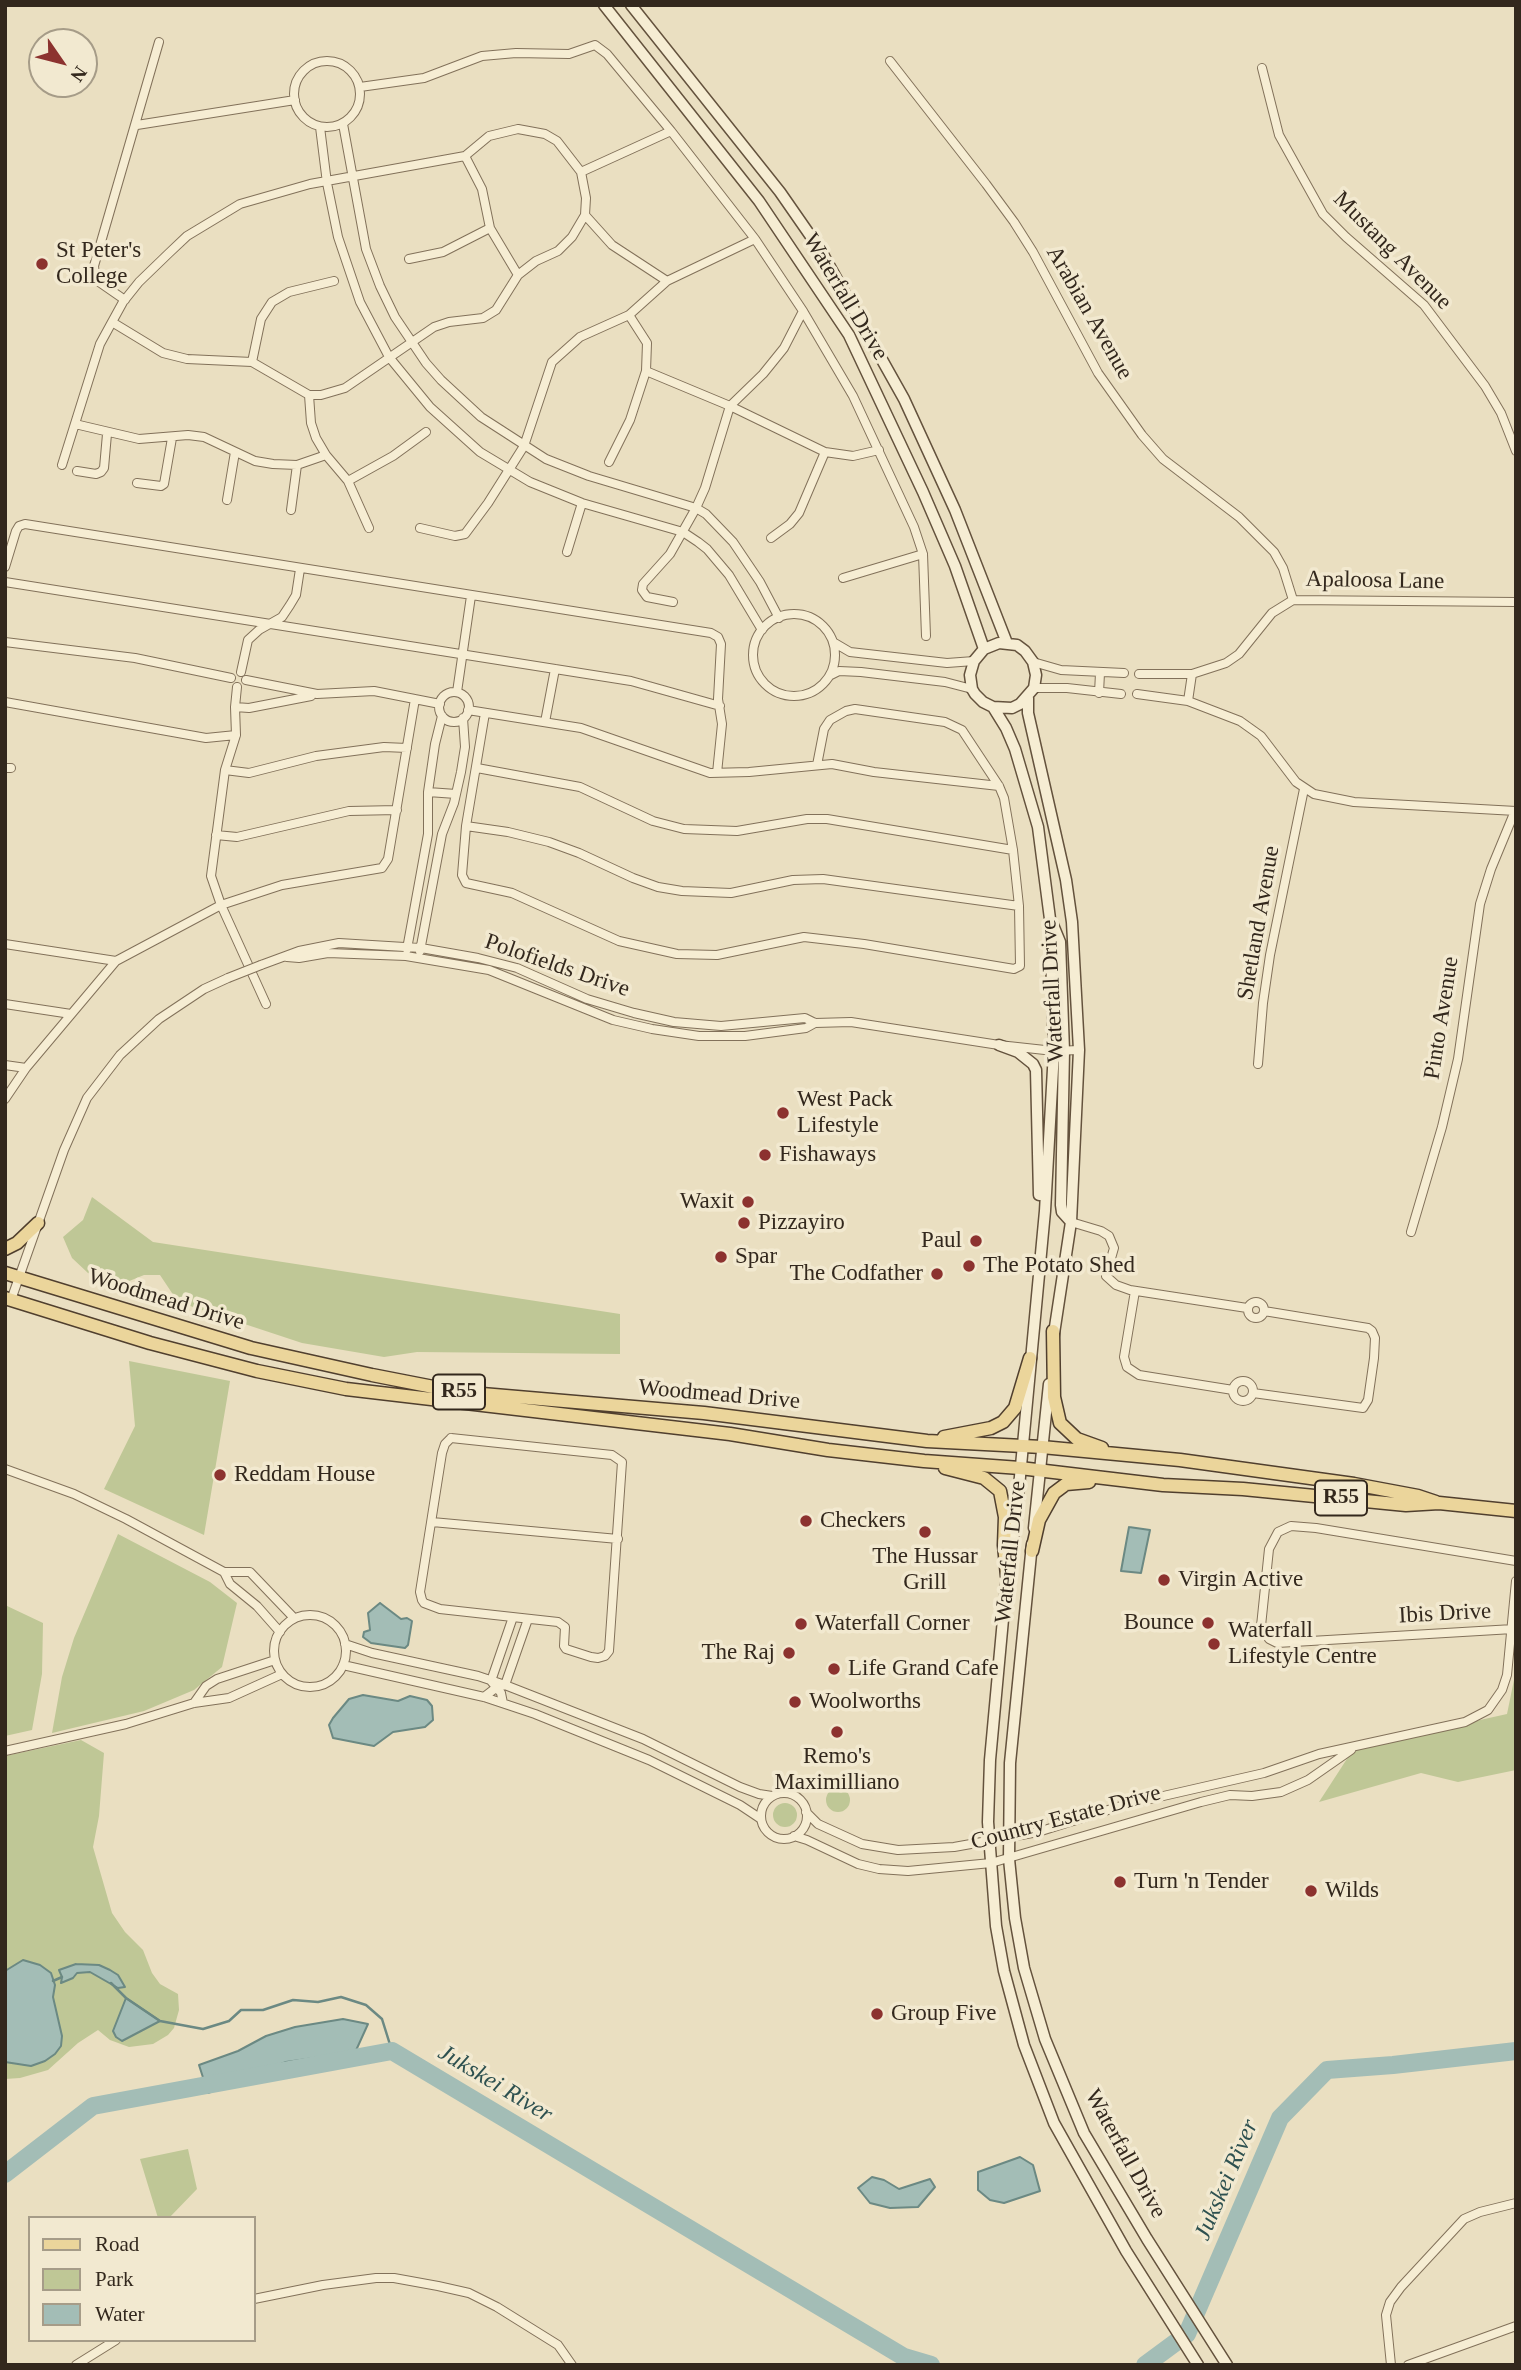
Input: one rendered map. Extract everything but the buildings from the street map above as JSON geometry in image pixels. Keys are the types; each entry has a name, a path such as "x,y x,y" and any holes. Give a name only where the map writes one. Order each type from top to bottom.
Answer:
{"main road":[{"name":"Waterfall Drive","path":"604,5 759,201 849,335 955,566 984,649"},
{"name":"Waterfall Drive","path":"631,5 780,192 821,251 904,399 955,510 1007,643"},
{"path":"1007,643 1025,650 1033,662 1037,675 1031,693 1012,708 993,708 983,702 972,689 970,675 974,661 984,649 991,645 1007,643"},
{"name":"Waterfall Drive","path":"1031,693 1031,727 1069,901 1079,1050 1071,1222 1053,1331 1010,1763 1009,1859 1018,1937 1045,2039 1084,2133 1227,2365"},
{"name":"Waterfall Drive","path":"993,708 1015,749 1038,827 1050,919 1059,1051 1016,1519 1007,1576 988,1786 989,1841 996,1926 1004,1971 1024,2046 1054,2123 1126,2251 1198,2365"},
{"path":"999,1045 1011,1048 1037,1070 1040,1195 1045,1211"},
{"path":"1059,1051 1060,1193 1062,1213 1071,1222"},
{"path":"5,1249 17,1243 38,1223"},
{"name":"Woodmead Drive","path":"5,1273 251,1348 459,1392 704,1413 927,1441 1042,1447 1180,1460 1354,1484 1418,1496 1439,1503"},
{"name":"Woodmead Drive","path":"8,1299 257,1371 346,1389 691,1429 923,1461 1020,1468 1163,1485 1243,1489 1406,1505 1439,1503 1516,1511"},
{"path":"1053,1331 1056,1412 1066,1431 1083,1442 1111,1451 1180,1460"},
{"path":"927,1441 990,1428 1003,1422 1015,1408 1030,1358"},
{"path":"923,1461 984,1478 1000,1491 1005,1517 1007,1576"},
{"path":"1032,1551 1049,1499 1066,1484 1079,1482 1163,1485"}],"street":[{"path":"125,300 99,282 94,275 94,266 159,42"},
{"path":"360,87 424,78 482,56 516,53 569,54 595,45 607,54 755,239 803,311 853,396 914,527 923,554 926,636"},
{"path":"324,61 347,67 360,87 361,95 356,112 343,124 332,128 309,123 300,115 295,100 293,92 296,81 303,71 324,61"},
{"name":"Arabian Avenue","path":"890,61 1023,235 1093,365 1142,435 1163,459 1239,517 1273,552 1283,568 1293,600"},
{"name":"Mustang Avenue","path":"1262,68 1276,128 1319,208 1346,237 1424,305 1457,346 1489,393 1516,451"},
{"path":"137,125 295,100"},
{"path":"343,124 366,249 380,286 411,342 426,363 462,402 546,459 589,476 696,508 727,534 760,582 779,618"},
{"path":"320,127 327,183 348,271 360,303 389,357 447,425 480,452 547,490 682,532 708,549 742,594 762,630"},
{"path":"62,466 100,344 112,322 125,300 139,282 178,244 240,204 310,184 465,156 489,136 518,129 545,134 557,141 581,172 586,198 584,215 567,243 518,275 504,300 490,314 470,321 443,323 345,388 321,395 309,394 252,362 175,356 152,347 112,322"},
{"path":"581,172 671,131"},
{"path":"465,156 482,189 490,228 518,275"},
{"path":"584,215 612,245 667,281"},
{"path":"409,259 443,252 490,228"},
{"path":"420,528 455,536 465,534 524,446 552,362 580,337 629,315 667,281 755,239"},
{"path":"252,362 261,318 272,302 289,292 334,281"},
{"path":"673,602 647,597 642,590 643,584 670,554 696,508 705,488 730,406 763,374 784,348 803,311"},
{"path":"609,462 630,420 646,372 647,343 629,315"},
{"path":"646,372 730,406 825,452 853,456 879,450"},
{"path":"309,394 311,423 326,455 348,481 369,528"},
{"path":"75,424 107,434 139,439 188,435 204,437 256,461 297,465 326,455"},
{"path":"348,481 393,456 426,432"},
{"path":"77,471 101,472 104,468 107,434"},
{"path":"137,483 161,486 164,484 172,438"},
{"path":"771,538 790,524 799,513 825,452"},
{"path":"227,499 235,453"},
{"path":"290,510 297,465"},
{"path":"567,552 582,503"},
{"path":"5,567 16,531 19,526 25,524 711,633 718,637 721,644 718,691 722,724 717,773"},
{"path":"843,578 923,554"},
{"path":"241,672 248,640 282,617 296,595 300,569"},
{"path":"5,582 631,681 720,706"},
{"path":"457,692 471,596"},
{"name":"Apaloosa Lane","path":"1139,674 1192,674 1209,670 1234,658 1272,613 1293,600 1516,602"},
{"path":"972,689 945,682 845,670 835,672 808,694 796,696 774,691 758,674 754,663 756,640 762,630 779,618 797,615 807,616 822,626 833,642 850,652 947,663 974,661"},
{"path":"5,642 135,658 231,678"},
{"path":"829,677 835,661 833,642"},
{"path":"1033,662 1061,670 1124,673"},
{"path":"545,722 555,669"},
{"path":"231,678 236,672 241,672"},
{"path":"237,687 244,685 246,680 241,672"},
{"path":"1099,692 1100,673"},
{"path":"1188,701 1192,674"},
{"path":"231,678 237,687"},
{"path":"246,680 317,694"},
{"path":"237,687 236,735 225,770 211,876 221,905 266,1004"},
{"path":"1031,693 1067,688 1121,694"},
{"path":"235,707 249,708 317,694 374,691 440,704"},
{"path":"406,951 428,834 428,792 442,716 440,704 447,694 457,692"},
{"path":"420,953 442,834 456,794 465,747 468,701 457,692"},
{"path":"1137,694 1188,701 1248,726 1268,743 1304,789 1314,794 1354,802 1516,811"},
{"path":"5,1099 26,1068 116,961 221,905 282,885 382,868 388,859 415,699"},
{"path":"5,702 206,738 236,735"},
{"path":"485,713 466,826 462,875 466,883 512,893 620,941 677,954 717,955 804,937 864,944 1014,969 1021,963 1019,906 1004,798 972,742 962,730 955,725 855,709 846,710 830,720 824,729 817,765"},
{"path":"442,716 450,721 466,714 485,713 545,722 596,733 695,768 717,773 832,764 874,772 999,786"},
{"path":"225,770 249,773 316,756 384,747 407,748"},
{"path":"477,768 580,787 653,821 684,829 737,831 807,819 827,819 1013,850"},
{"name":"Shetland Avenue","path":"1258,1064 1270,955 1304,789"},
{"path":"428,792 456,794"},
{"path":"216,835 237,837 349,811 397,810"},
{"name":"Pinto Avenue","path":"1410,1232 1439,1138 1458,1059 1480,904 1491,869 1516,811"},
{"path":"466,826 549,842 633,878 658,887 682,891 731,893 793,880 822,879 1019,906"},
{"path":"428,834 442,834"},
{"name":"Polofields Drive","path":"8,1299 19,1277 77,1118 87,1098 120,1055 159,1019 204,989 299,951 339,943 478,958 517,968 587,999 674,1022 721,1026 805,1018 815,1023 852,1022 878,1025 999,1045 1059,1051 1079,1050"},
{"path":"5,944 116,961"},
{"path":"5,1004 71,1014"},
{"path":"5,1065 26,1068"},
{"path":"1071,1222 1109,1236 1114,1248 1106,1276 1116,1286 1247,1308 1257,1301 1264,1307 1264,1311 1368,1328 1372,1331 1375,1338 1374,1358 1368,1400 1363,1408 1253,1393"},
{"path":"1135,1290 1124,1356 1127,1367 1139,1375 1233,1390"},
{"path":"1247,1381 1253,1388 1253,1393 1251,1398 1241,1401 1233,1390 1238,1382 1247,1381"},
{"path":"454,1438 616,1456 624,1466 608,1654 598,1658 568,1650 564,1646 563,1625 440,1609 424,1603 420,1592 432,1522 442,1453 446,1441 454,1438"},
{"path":"5,1469 74,1494 224,1572 252,1574 293,1618"},
{"path":"432,1522 618,1539"},
{"name":"Ibis Drive","path":"1516,1561 1291,1526 1278,1532 1269,1549 1261,1626 1271,1642 1277,1643 1513,1629 1516,1581"},
{"path":"224,1572 234,1588 257,1606 280,1632"},
{"path":"315,1614 326,1618 335,1624 345,1644 343,1665 334,1677 322,1685 307,1687 293,1683 282,1674 275,1660 275,1645 280,1632 293,1618 315,1614"},
{"path":"503,1703 498,1684 513,1617"},
{"path":"484,1697 498,1684 528,1619"},
{"name":"Country Estate Drive","path":"806,1812 818,1824 846,1837 885,1848 954,1847 1038,1832 1124,1805 1264,1773 1319,1754 1465,1722 1488,1710 1499,1698 1507,1675 1513,1629"},
{"path":"345,1644 498,1684 643,1739 740,1787 772,1796 782,1793 794,1795 803,1803 806,1812 804,1826 794,1836 776,1838 766,1831 761,1819 763,1806 772,1796"},
{"path":"194,1703 206,1686 217,1679 275,1660"},
{"path":"343,1665 503,1703 649,1760 740,1805 761,1819"},
{"path":"5,1751 126,1724 194,1703 237,1695 282,1674"},
{"name":"Country Estate Drive","path":"794,1836 858,1864 879,1869 908,1871 991,1863 1201,1801 1230,1795 1252,1796 1280,1792 1298,1785 1354,1748"},
{"path":"1391,2365 1386,2315 1401,2287 1464,2219 1516,2203"},
{"path":"256,2299 323,2285 384,2277 469,2293 553,2341 572,2365"},
{"path":"1408,2365 1516,2326"},
{"path":"76,2365 113,2342"}],"green space":[{"path":"92,1197 153,1242 620,1314 620,1354 417,1352 384,1357 302,1343 178,1302 160,1275 144,1275 122,1284 88,1273 72,1258 63,1237 83,1220"},
{"path":"129,1361 230,1381 204,1535 104,1489 135,1426"},
{"path":"118,1534 210,1582 237,1603 222,1667 194,1690 144,1711 52,1733 62,1677 74,1638"},
{"path":"5,1605 43,1623 42,1674 32,1730 5,1736"},
{"path":"1516,1670 1516,1770 1458,1782 1421,1773 1319,1802 1354,1748 1507,1714"},
{"path":"81,1740 104,1753 99,1816 93,1847 112,1913 125,1932 143,1950 152,1973 160,1984 178,1994 179,2010 174,2028 153,2044 129,2047 110,2040 98,2030 78,2043 48,2070 5,2079 5,1756"},
{"path":"838,1788 849,1795 850,1800 843,1811 838,1812 827,1805 826,1800 833,1789"},
{"path":"785,1803 794,1806 797,1815 794,1824 785,1827 776,1824 773,1815 776,1806"},
{"path":"188,2149 197,2189 171,2216 157,2216 140,2159"}],"water":[{"path":"1129,1527 1150,1530 1141,1573 1121,1571"},
{"path":"380,1603 401,1619 412,1621 408,1645 405,1648 371,1643 363,1637 364,1632 370,1630 368,1613"},
{"path":"363,1695 398,1701 410,1696 427,1700 432,1706 433,1720 425,1727 393,1732 374,1746 333,1738 329,1725 333,1718 349,1699"},
{"path":"23,1960 40,1965 51,1973 55,1985 53,1997 62,2036 61,2046 55,2054 31,2066 5,2062 5,1971"},
{"path":"76,1964 99,1965 110,1970 118,1975 125,1987 118,1988 90,1972 77,1973 73,1978 61,1983 59,1970"},
{"path":"126,1998 160,2021 122,2041 113,2031"},
{"path":"343,2019 368,2024 353,2057 328,2056 286,2062 208,2093 199,2065 238,2051 266,2036 295,2027"},
{"path":"1020,2157 1033,2165 1040,2191 1004,2203 990,2200 978,2190 978,2172"},
{"path":"872,2177 884,2180 899,2189 930,2179 935,2187 918,2207 890,2208 870,2203 858,2188"}],"waterway":[{"path":"53,1981 62,1977"},
{"path":"111,1983 126,1998 160,2021 203,2029 229,2021 241,2010 263,2010 293,2000 318,2002 341,1997 366,2005 382,2019 392,2051"},
{"name":"Jukskei River","path":"5,2174 93,2106 392,2051 904,2357 931,2365"},
{"name":"Jukskei River","path":"1145,2365 1187,2334 1280,2118 1327,2070 1516,2051"}],"place":[{"name":"St Peter's College","path":"42,264"},
{"name":"West Pack Lifestyle","path":"783,1113"},
{"name":"Fishaways","path":"765,1155"},
{"name":"Waxit","path":"748,1202"},
{"name":"Pizzayiro","path":"744,1223"},
{"name":"Paul","path":"976,1241"},
{"name":"Spar","path":"721,1257"},
{"name":"The Potato Shed","path":"969,1266"},
{"name":"The Codfather","path":"937,1274"},
{"name":"Reddam House","path":"220,1475"},
{"name":"Checkers","path":"806,1521"},
{"name":"The Hussar Grill","path":"925,1532"},
{"name":"Virgin Active","path":"1164,1580"},
{"name":"Bounce","path":"1208,1623"},
{"name":"Waterfall Corner","path":"801,1624"},
{"name":"Waterfall Lifestyle Centre","path":"1214,1644"},
{"name":"The Raj","path":"789,1653"},
{"name":"Life Grand Cafe","path":"834,1669"},
{"name":"Woolworths","path":"795,1702"},
{"name":"Remo's Maximilliano","path":"837,1732"},
{"name":"Turn 'n Tender","path":"1120,1882"},
{"name":"Wilds","path":"1311,1891"},
{"name":"Group Five","path":"877,2014"}]}
